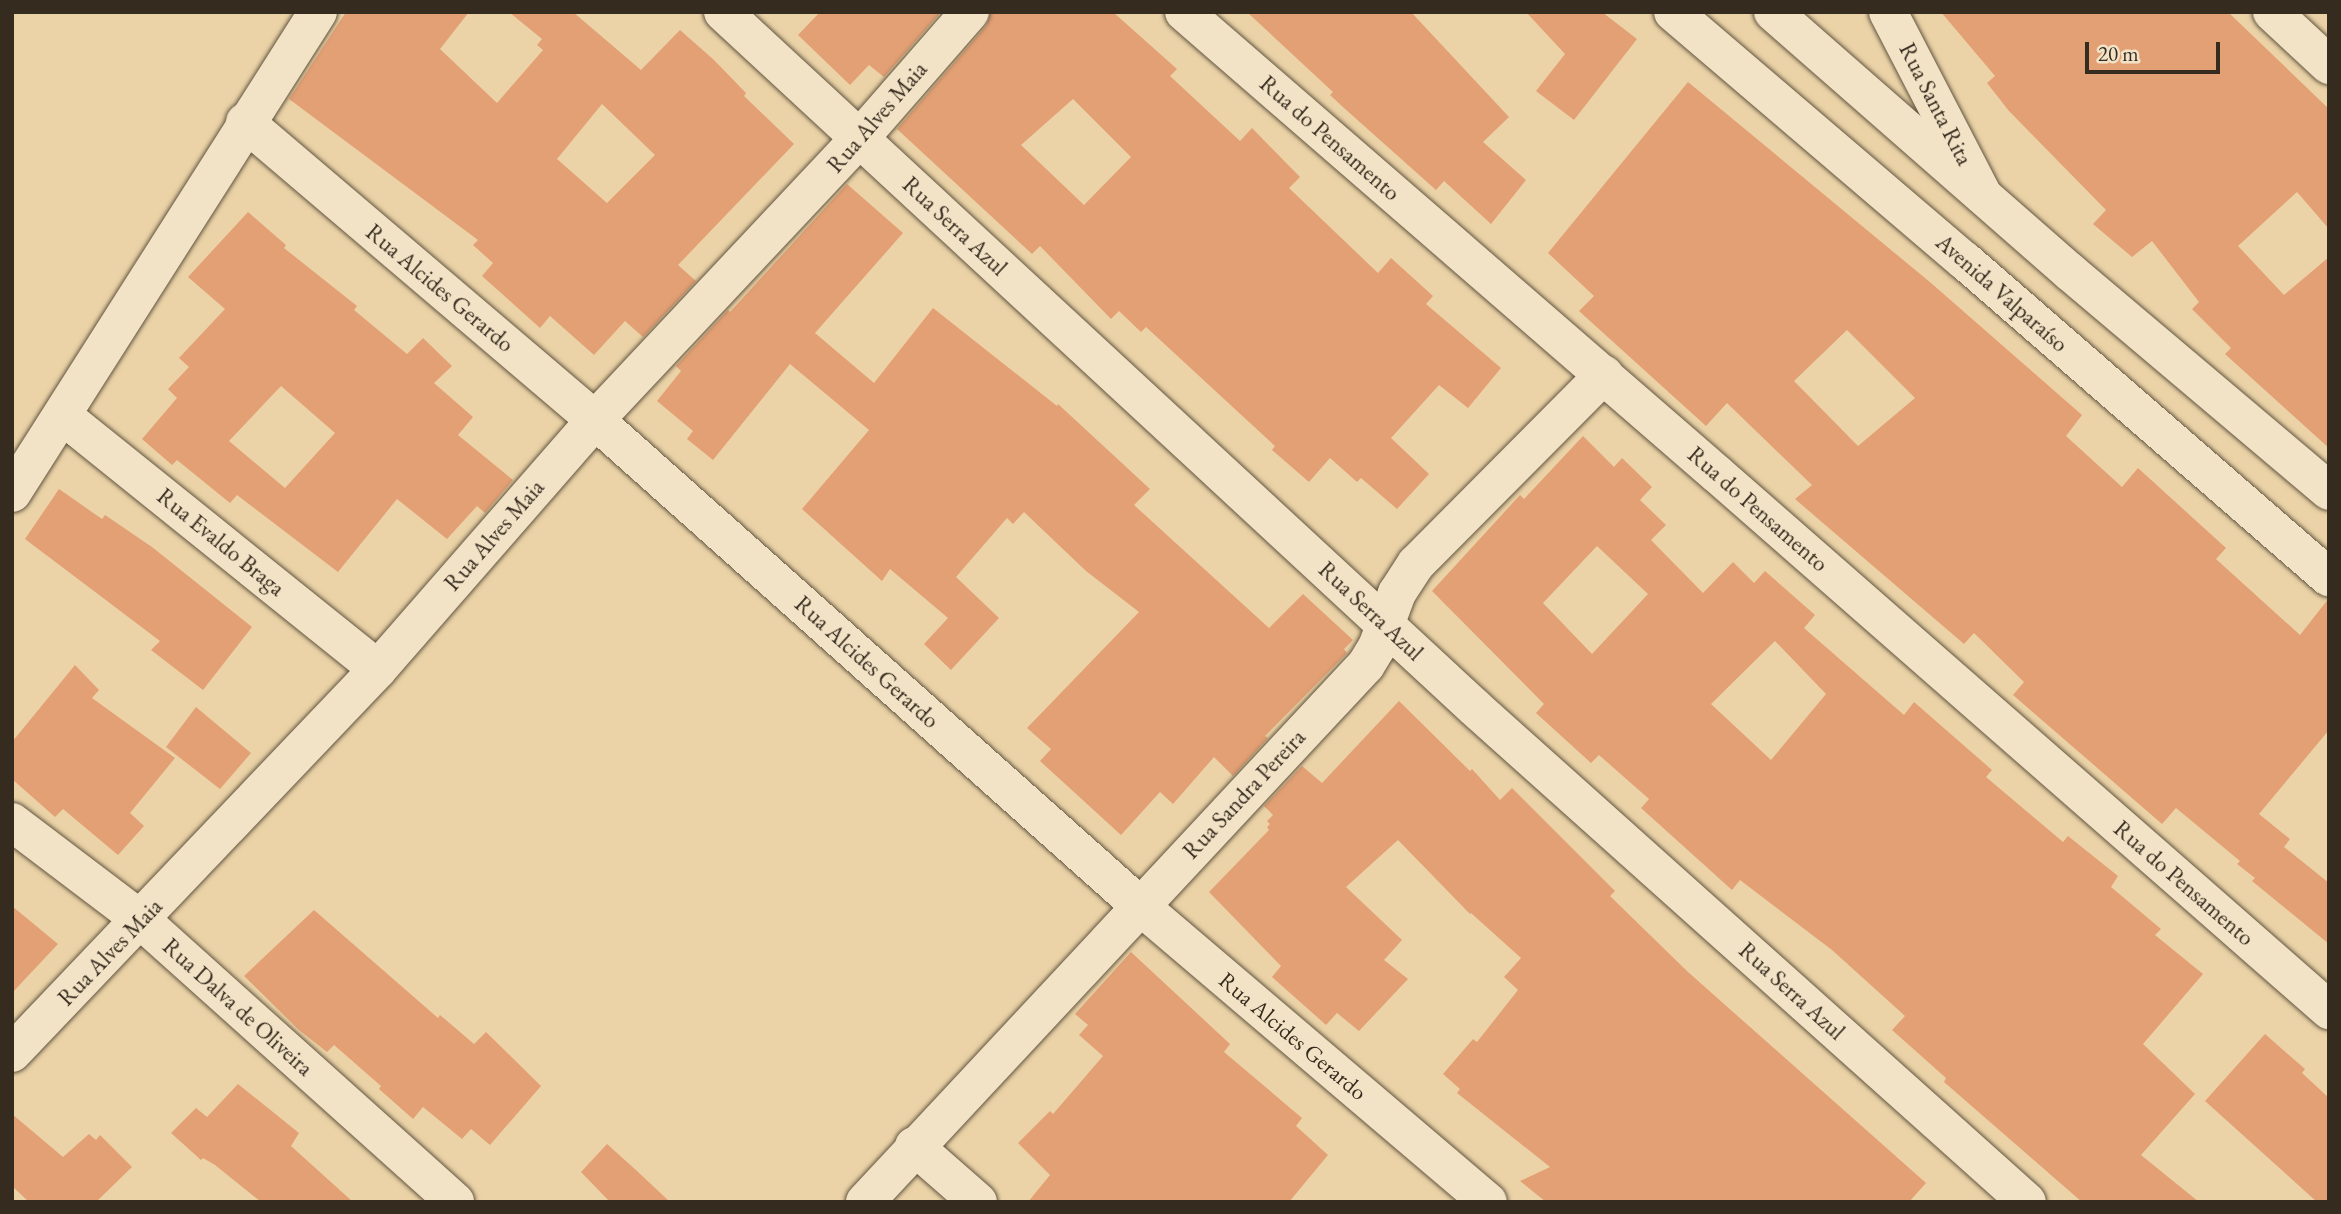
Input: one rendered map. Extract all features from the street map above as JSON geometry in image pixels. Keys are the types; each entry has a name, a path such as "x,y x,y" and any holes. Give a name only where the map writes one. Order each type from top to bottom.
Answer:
{"street":[{"path":"12,494 317,12"},
{"name":"Rua Serra Azul","path":"723,12 1385,624 2027,1202"},
{"name":"Rua Alves Maia","path":"12,1053 378,669 595,420 860,138 970,12"},
{"name":"Rua do Pensamento","path":"1184,12 1604,375 2329,1010"},
{"name":"Avenida Valparaíso","path":"1673,12 1976,270 2329,577"},
{"path":"1773,12 1984,197 2329,491"},
{"name":"Rua Santa Rita","path":"1888,12 1984,197"},
{"path":"2272,12 2329,65"},
{"name":"Rua Alcides Gerardo","path":"246,122 595,420 1139,905 1488,1202"},
{"name":"Rua Sandra Pereira","path":"865,1202 914,1146 1366,665 1377,647 1397,593 1416,564 1604,375"},
{"name":"Rua Evaldo Braga","path":"63,416 378,669"},
{"name":"Rua Dalva de Oliveira","path":"12,822 141,920 455,1202"},
{"path":"914,1146 978,1202"}],"building":[{"path":"346,12 469,12 440,49 497,103 543,50 537,45 542,39 509,12 573,12 641,70 680,30 714,60 746,93 744,96 794,144 678,265 696,281 643,337 625,321 594,355 550,316 540,328 482,276 493,263 473,245 478,240 289,99","holes":["602,104 655,155 607,203 557,159"]},
{"path":"820,12 941,12 884,77 869,65 850,85 798,35"},
{"path":"991,12 1113,12 1177,69 1170,76 1240,141 1252,128 1300,177 1289,188 1378,273 1391,258 1433,296 1426,304 1501,368 1468,408 1439,385 1391,438 1429,474 1397,509 1361,478 1357,482 1330,458 1309,482 1272,450 1275,446 1146,327 1141,332 1119,311 1111,319 1040,246 1032,254 897,129 986,26","holes":["1073,99 1131,157 1084,205 1021,145"]},
{"path":"1247,12 1411,12 1509,117 1483,142 1526,180 1491,224 1444,181 1436,190 1330,95 1333,92"},
{"path":"1526,12 1602,12 1637,39 1574,120 1536,91 1565,54"},
{"path":"1941,12 2228,12 2329,109 2329,229 2297,192 2238,246 2284,295 2329,257 2329,448 2225,354 2231,348 2192,309 2199,302 2152,241 2132,257 2093,224 2106,210 2009,111 1987,83 1995,76"},
{"path":"1688,82 1931,283 2082,415 2066,436 2122,487 2138,468 2226,548 2216,559 2300,635 2329,598 2329,730 2259,814 2290,839 2284,847 2329,883 2329,944 2252,881 2255,878 2237,864 2240,861 2176,808 2162,824 2013,695 2024,682 1974,633 1964,644 1795,499 1812,485 1727,403 1706,426 1579,311 1594,296 1548,253","holes":["1847,330 1915,398 1858,446 1794,381"]},
{"path":"847,184 903,233 815,333 874,383 933,308 1057,406 1058,404 1150,489 1134,505 1269,628 1303,594 1353,640 1344,649 1347,653 1265,736 1268,738 1233,776 1214,757 1173,804 1160,792 1121,835 1040,761 1051,749 1027,728 1139,612 1086,571 1024,512 1013,524 1007,518 956,577 999,618 951,670 924,644 948,618 890,569 882,581 802,509 869,430 790,364 713,460 687,439 693,431 657,401 681,371 676,366 728,310 730,312"},
{"path":"248,212 286,245 284,248 357,306 354,310 407,354 423,338 452,366 434,383 473,417 458,435 513,480 485,513 477,506 447,539 397,499 338,572 237,495 230,503 177,460 172,465 142,439 177,398 168,389 189,367 179,358 225,309 188,277","holes":["281,386 335,433 285,488 229,441"]},
{"path":"1583,436 1614,467 1622,458 1652,487 1640,500 1666,525 1651,540 1703,593 1733,562 1754,583 1765,571 1815,615 1804,628 1904,715 1914,702 1992,770 1986,777 2063,842 2068,836 2118,876 2111,887 2161,929 2155,935 2203,974 2143,1044 2195,1094 2141,1155 2199,1202 2082,1202 1944,1082 1946,1078 1892,1030 1905,1016 1832,950 1740,880 1732,890 1641,808 1649,799 1599,755 1591,763 1536,713 1544,704 1432,591 1520,495 1524,499","holes":["1597,546 1648,594 1592,654 1543,603","1775,641 1826,694 1771,760 1711,704"]},
{"path":"59,489 102,519 105,515 152,547 252,627 203,690 151,650 160,641 25,539"},
{"path":"75,665 99,690 92,698 175,758 130,813 144,826 118,855 63,809 55,817 12,779 12,742"},
{"path":"1399,701 1470,771 1472,769 1500,800 1512,788 1615,891 1610,896 1688,972 1926,1183 1909,1202 1546,1202 1520,1181 1550,1167 1457,1093 1460,1089 1443,1074 1473,1039 1477,1042 1518,990 1504,977 1521,958 1470,914 1398,840 1346,887 1402,940 1384,960 1408,979 1359,1031 1337,1013 1326,1025 1272,977 1281,966 1209,892 1269,830 1267,827 1270,824 1267,821 1273,815 1264,806 1302,766 1322,783"},
{"path":"196,707 251,753 220,789 166,747"},
{"path":"12,906 58,944 12,993"},
{"path":"314,910 438,1018 440,1015 474,1044 486,1032 541,1086 490,1145 471,1129 462,1139 423,1107 413,1119 379,1089 381,1086 334,1045 327,1052 299,1030 244,976"},
{"path":"1131,952 1230,1044 1224,1052 1302,1118 1296,1126 1328,1155 1289,1202 1028,1202 1050,1175 1018,1143 1050,1111 1053,1114 1103,1056 1079,1035 1088,1025 1075,1014"},
{"path":"2265,1034 2305,1069 2302,1073 2329,1098 2329,1202 2317,1202 2205,1101"},
{"path":"238,1084 299,1133 291,1146 353,1202 261,1202 215,1165 203,1158 201,1160 171,1133 196,1108 207,1117"},
{"path":"12,1114 63,1157 89,1134 96,1140 100,1135 132,1167 96,1202 29,1202 12,1186"},
{"path":"607,1144 670,1202 610,1202 581,1172"}]}
